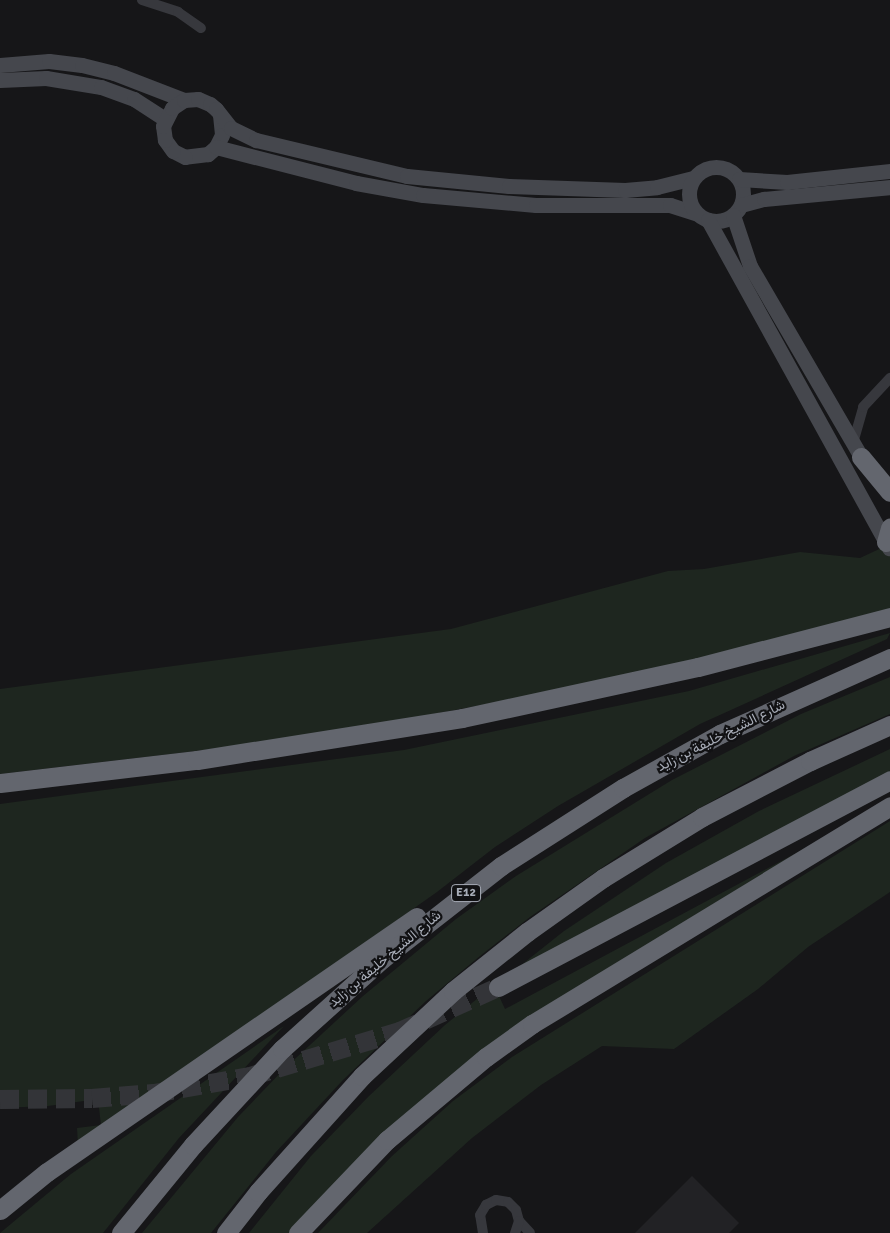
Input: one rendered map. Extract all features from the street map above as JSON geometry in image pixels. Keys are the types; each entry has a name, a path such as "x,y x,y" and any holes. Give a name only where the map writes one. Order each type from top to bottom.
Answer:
{"highway":[{"path":"857,450 890,492"},
{"path":"0,783 197,760 462,718 707,665 890,617"},
{"name":"شارع الشيخ خليفة بن زايد","path":"121,1233 193,1144 282,1050 376,964 501,866 623,788 704,743 773,708 890,658"},
{"path":"226,1233 258,1192 362,1076 454,992 527,932 603,878 702,817 793,770 890,725"},
{"path":"498,987 890,780"},
{"path":"298,1233 387,1140 486,1057 540,1019 890,806"},
{"path":"0,1210 47,1172 370,949 501,866"}],"street":[{"path":"142,0 178,12 201,28"},
{"path":"0,65 34,61 82,64 114,73 184,100 204,101 231,128 256,140 428,179 509,186 625,190 657,188 694,178 704,170 716,167 729,170 738,179 743,192 737,210 750,266 857,450 890,502"},
{"path":"0,80 46,78 101,87 134,99 165,119"},
{"path":"184,100 172,108 165,119 165,140 179,155 201,157 216,147 222,135 220,115"},
{"path":"216,147 356,183 423,195 536,205 670,205 702,217 721,221 737,210 764,198 890,187"},
{"path":"738,179 787,182 890,170"},
{"path":"694,178 688,196 889,540"},
{"path":"857,450 863,407 890,378"},
{"path":"483,1233 480,1215 491,1202 502,1200 512,1205 519,1221 530,1233"},
{"path":"515,1233 519,1221"}],"shaded area":[{"path":"890,544 890,616 568,689 298,739 0,774 0,689 451,629 668,571 704,569 800,552 860,558"},
{"path":"890,633 887,639 700,724 558,806 495,847 437,892 78,1145 77,1128 101,1125 98,1099 48,1106 0,1108 0,804 404,750 689,691"},
{"path":"890,677 890,714 794,756 645,838 530,917 480,956 426,1001 343,1080 276,1152 211,1233 142,1233 238,1117 284,1069 363,996 456,919 516,876 672,780 801,714"},
{"path":"890,749 890,773 501,981 564,931 666,863 759,811"},
{"path":"890,821 890,892 808,947 758,989 674,1049 602,1046 541,1085 472,1138 367,1233 318,1233 392,1156 453,1101 512,1057"},
{"path":"800,851 612,966 317,1201 289,1233 249,1233 311,1156 369,1096 445,1025 494,985 505,1009"},
{"path":"284,1026 179,1138 103,1233 0,1233 71,1174"},
{"path":"692,1176 739,1223 729,1233 635,1233"}],"tunnel":[{"path":"0,1099 92,1098 154,1093 250,1076 400,1031 498,987"}]}
